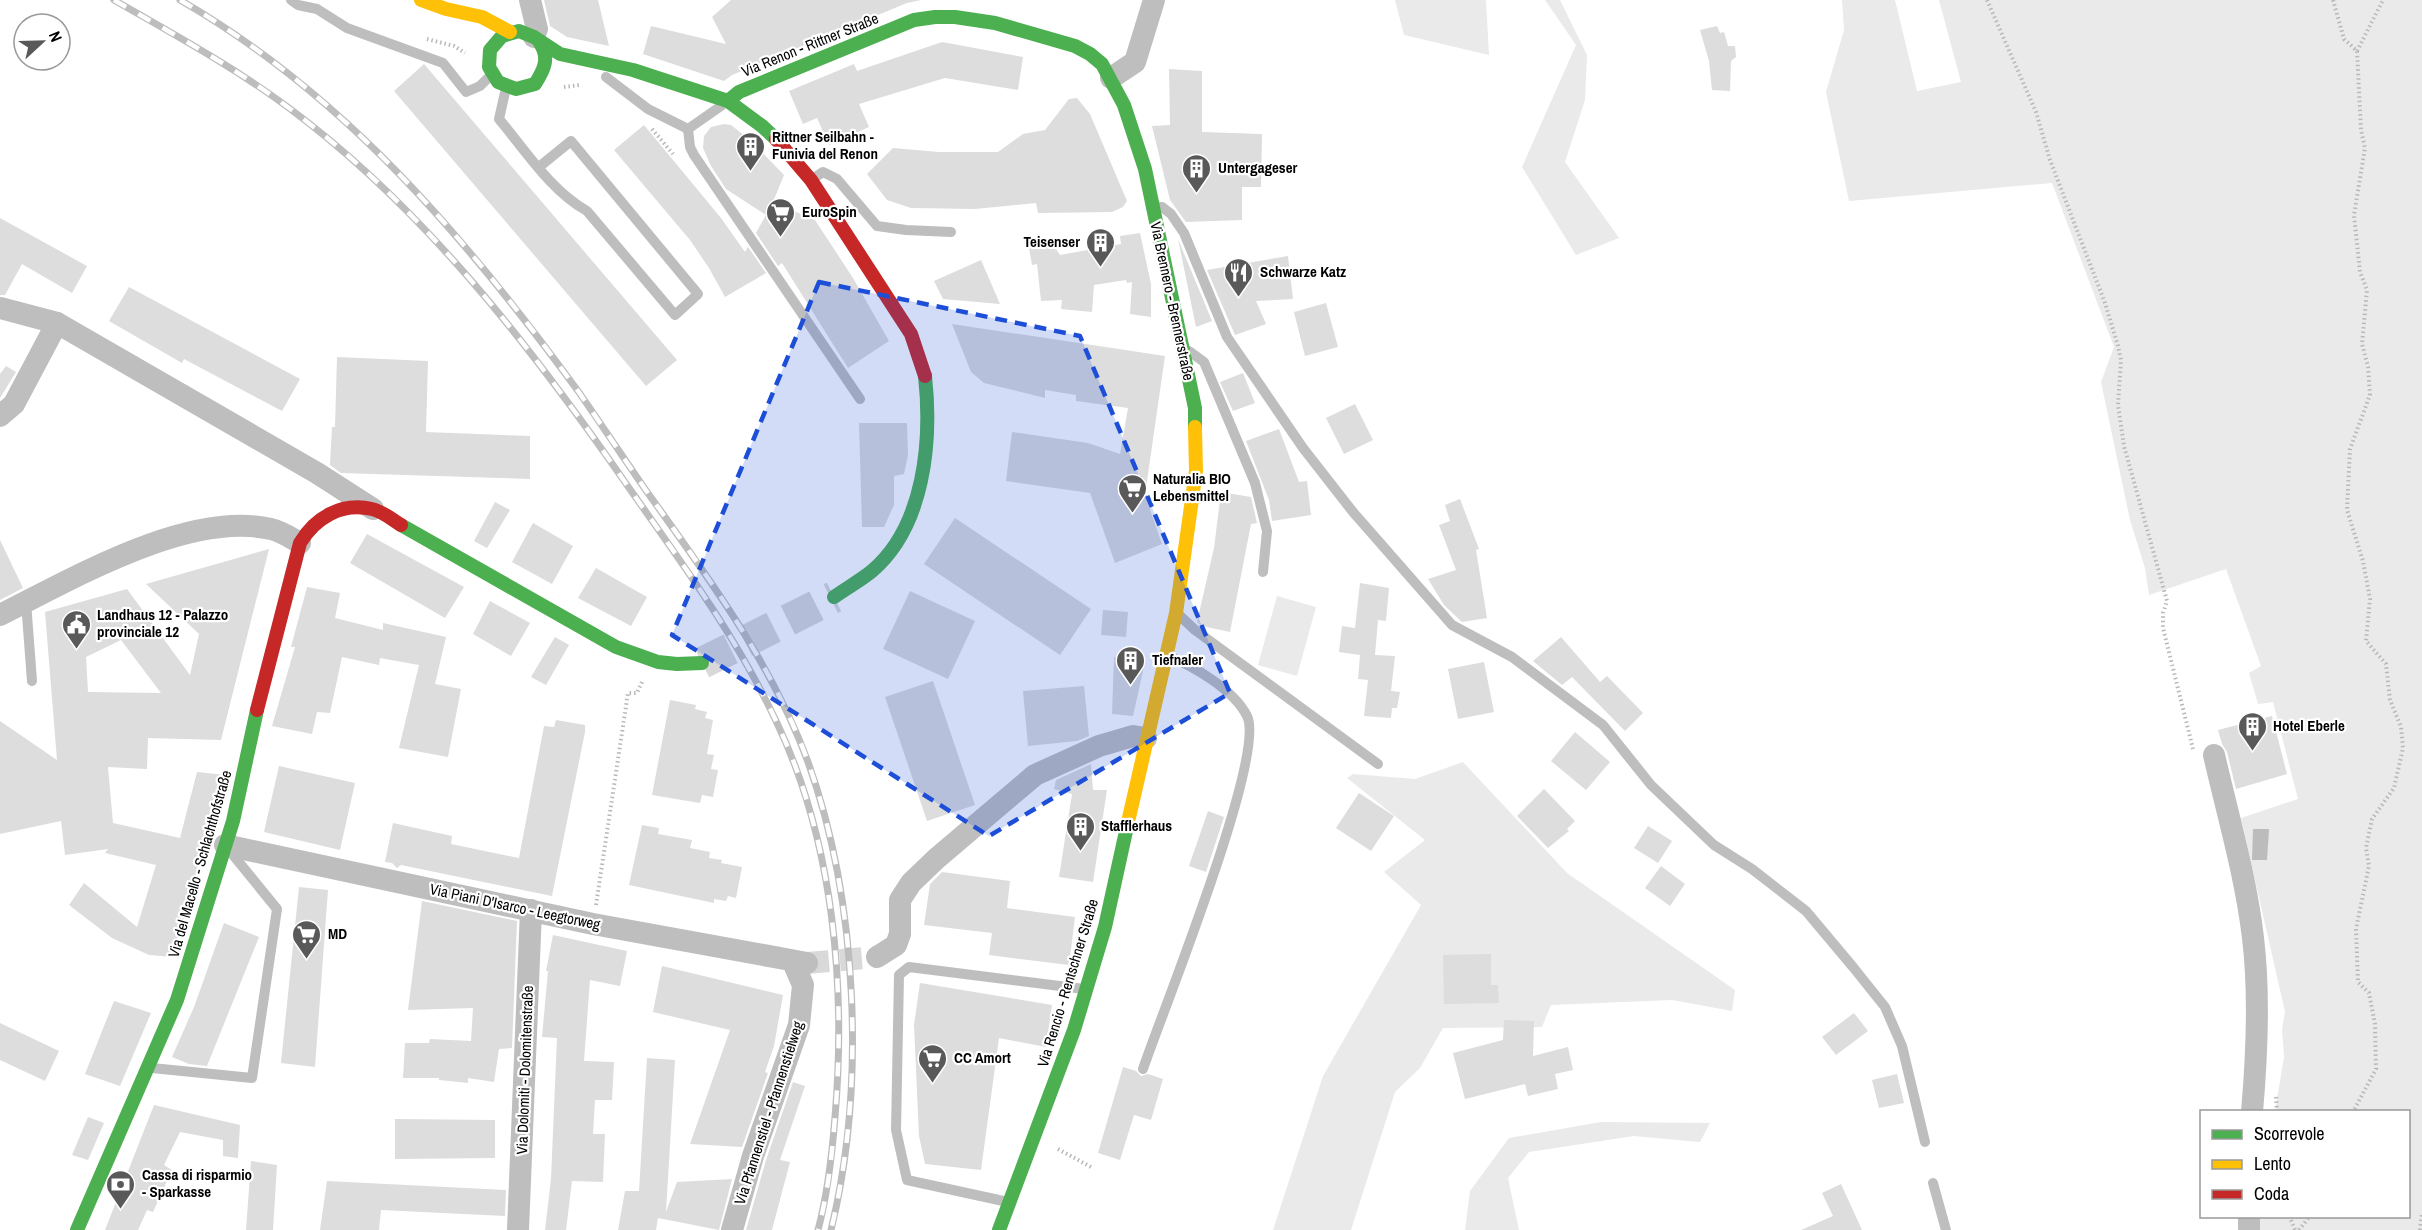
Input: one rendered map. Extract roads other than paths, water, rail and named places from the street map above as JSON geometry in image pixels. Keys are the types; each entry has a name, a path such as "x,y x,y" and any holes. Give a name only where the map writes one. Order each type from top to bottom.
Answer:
{"street":[{"path":"421,0 446,9 482,17 510,32 527,33 560,54 633,70 728,101 762,126 787,150 811,180 875,286 911,334 924,369 928,424 925,467 918,495 898,542 873,570 834,597"},
{"path":"478,44 488,59 492,74 498,82 507,87 526,88 535,84 541,77 546,60 537,40 537,29 530,0"},
{"path":"1111,78 1135,62 1154,0"},
{"name":"Via Brennero - Brennerstraße","path":"930,8 969,16 1075,46 1090,54 1102,64 1124,105 1145,169 1195,408 1196,471 1176,613 1146,738"},
{"name":"Via Renon - Rittner Straße","path":"728,101 739,92 914,20 930,8"},
{"path":"446,9 460,26"},
{"path":"488,59 495,42 510,32"},
{"path":"588,76 606,77 633,70"},
{"path":"541,77 558,78"},
{"path":"0,308 57,322 316,473 373,510 615,646 650,662 677,666 702,663"},
{"path":"0,416 14,404 57,322"},
{"name":"Via del Macello - Schlachthofstraße","path":"77,1230 177,1000 238,800 264,683 300,543 308,527 321,516 345,508 373,510"},
{"path":"0,615 121,555 186,533 237,526 272,529 300,543"},
{"path":"877,957 896,945 900,934 900,900 911,883 1035,775 1099,746 1132,736 1146,738"},
{"name":"Via Rencio - Rentschner Straße","path":"999,1230 1074,1030 1105,927 1146,738"},
{"path":"2204,755 2237,855 2253,937 2256,985 2252,1110"},
{"name":"Via Piani D'Isarco - Leegtorweg","path":"225,845 593,924 800,962"},
{"name":"Via Dolomiti - Dolomitenstraße","path":"518,1230 531,910"},
{"name":"Via Pfannenstiel - Pfannenstielweg","path":"732,1230 753,1156 799,1025 803,985 800,962"}],"lane":[{"path":"291,0 298,5 317,9 347,28 443,63 466,92 480,87 492,74"},
{"path":"606,77 648,109 688,129"},
{"path":"507,87 499,119 539,167 568,200 587,211 675,315 698,294 570,141 539,167"},
{"path":"688,129 728,101"},
{"path":"688,129 690,147 694,155 860,399"},
{"path":"811,180 823,172 837,179 877,226 951,232"},
{"path":"1152,208 1162,207 1171,214 1184,233 1227,337 1303,448 1353,512 1452,625 1512,657 1603,725 1659,792 1714,845 1752,869 1806,911 1853,967 1885,1007 1902,1046 1925,1142"},
{"path":"1182,346 1204,362 1254,483 1267,531 1263,572"},
{"path":"26,602 33,681"},
{"path":"1176,613 1195,630 1378,764"},
{"path":"1143,1069 1214,875 1237,800 1249,748 1248,717 1229,695 1206,674 1165,655"},
{"path":"149,1068 252,1078 277,909 225,845"},
{"path":"1013,1230 1010,1202 907,1180 896,1130 899,975 909,967 1086,989"},
{"path":"1933,1183 1946,1230"}],"tunnel":[{"path":"702,663 834,597"},
{"path":"807,963 877,957"}],"railway":[{"path":"114,0 225,65 289,108 386,190 430,235 473,283 553,382 688,571 744,660 777,723 796,769 812,817 832,916 839,1017 838,1068 831,1160 818,1230"},
{"path":"180,0 240,38 296,80 349,125 447,226 536,334 578,391 736,620 776,689 808,762 825,816 838,874 846,933 851,994 852,1056 849,1116 842,1175 831,1230"}],"place":[{"name":"Rittner Seilbahn - Funivia del Renon","path":"751,172"},
{"name":"Untergageser","path":"1197,194"},
{"name":"EuroSpin","path":"781,238"},
{"name":"Teisenser","path":"1101,268"},
{"name":"Schwarze Katz","path":"1239,298"},
{"name":"Naturalia BIO Lebensmittel","path":"1132,514"},
{"name":"Landhaus 12 - Palazzo provinciale 12","path":"76,650"},
{"name":"Tiefnaler","path":"1131,686"},
{"name":"Hotel Eberle","path":"2252,752"},
{"name":"Stafflerhaus","path":"1080,852"},
{"name":"MD","path":"307,960"},
{"name":"CC Amort","path":"933,1084"},
{"name":"Cassa di risparmio - Sparkasse","path":"121,1210"}]}
